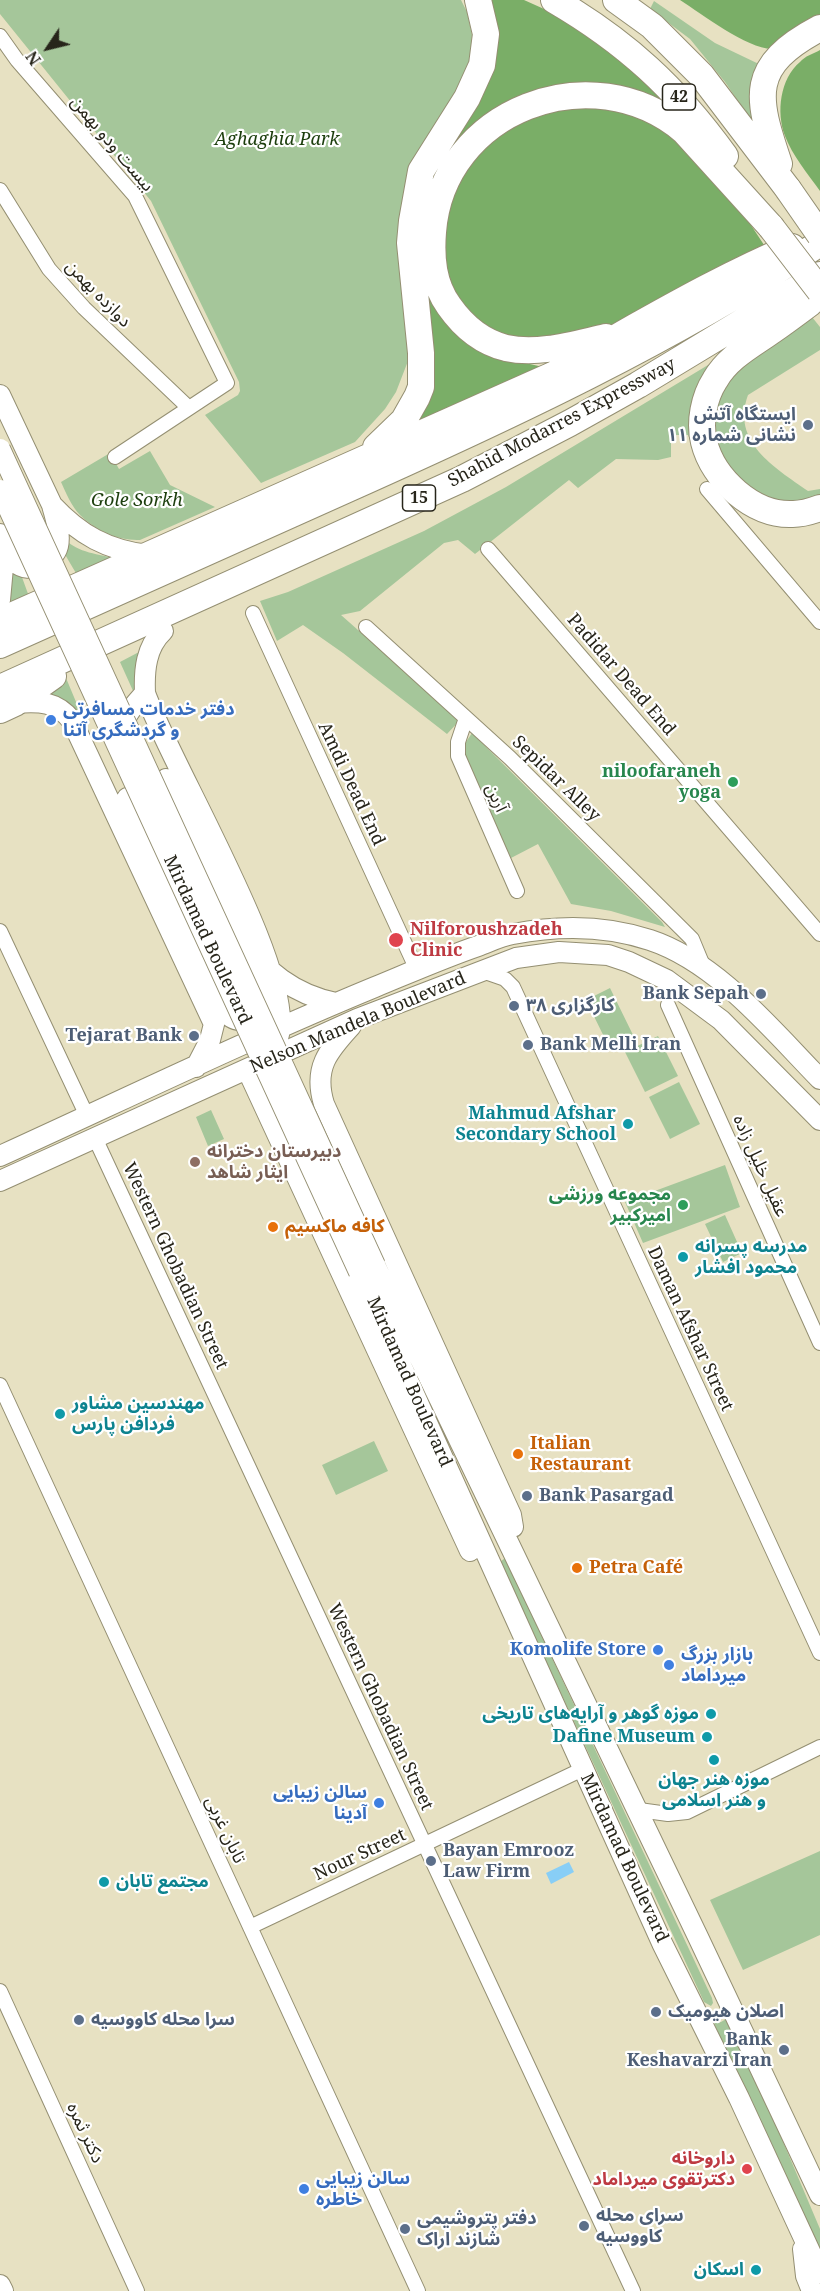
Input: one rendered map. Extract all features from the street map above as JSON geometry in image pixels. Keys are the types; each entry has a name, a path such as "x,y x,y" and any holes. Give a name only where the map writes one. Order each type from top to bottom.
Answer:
{"highway":[{"path":"332,474 374,448 393,432 411,409 421,387 421,353 410,243 412,221 421,171 467,98 482,65 486,34 478,0"},
{"name":"42","path":"554,0 620,43 661,78 703,125 733,166 771,227 820,292"},
{"name":"42","path":"616,0 652,26 702,75 820,235"},
{"path":"788,189 767,132 762,99 764,85 778,57 789,47 820,28"},
{"path":"672,331 622,334 554,349 507,348 469,330 443,298 437,283 432,255 434,220 439,197 447,178 465,151 496,123 525,107 545,100 569,95 602,95 634,102 669,119 684,131 771,227"},
{"path":"0,621 553,375 591,355 622,334 753,263 820,235"},
{"name":"Shahid Modarres Expressway","path":"0,645 492,424 588,377 767,277 820,243"},
{"name":"Shahid Modarres Expressway","path":"5,700 462,478 570,423 820,275"},
{"path":"820,292 810,303 728,362 709,390 702,429 709,457 729,484 749,502 792,515 820,508"},
{"path":"5,700 61,670 164,631 513,469 570,423"}],"main road":[{"path":"0,395 52,505 58,546 55,553 44,563 29,567 17,564 8,552 0,534"},
{"name":"Mirdamad Boulevard","path":"0,449 7,492 367,1269 583,1770 820,2273"},
{"path":"7,492 33,595 219,1001 228,1016 237,1021 248,1019 261,1006 261,986 256,975 216,939 123,735 123,724 128,713 146,693"},
{"path":"7,492 52,542 72,579 242,935 269,969 300,992 315,999 336,1004"},
{"path":"52,505 64,517 98,542 126,552 148,555"},
{"path":"0,542 3,567 0,600"},
{"path":"164,631 154,639 149,650 145,678 146,693 257,933 282,1013 294,1028 294,1034 306,1042"},
{"path":"5,700 53,705 65,712 72,721 214,1024"},
{"name":"Nelson Mandela Boulevard","path":"0,1156 290,1024 417,970 510,934 564,927 599,928 651,940 667,946 705,968 750,1008 820,1079"},
{"name":"Nelson Mandela Boulevard","path":"0,1181 357,1019 516,958 559,952 594,953 629,962 667,980 721,1020 820,1120"},
{"path":"196,1067 210,1040 219,1001"},
{"path":"357,1019 327,1054 321,1070 320,1092 336,1132 511,1515 524,1573"},
{"path":"272,1058 290,1024"},
{"path":"247,1069 489,1591 523,1635"},
{"path":"285,1152 288,1135 295,1126 306,1121 320,1123 336,1132"},
{"name":"Mirdamad Boulevard","path":"367,1269 524,1573 586,1707 639,1810 706,1957 820,2195"},
{"path":"688,1995 706,2017 714,2017 720,2013 722,2006 706,1957"},
{"path":"801,2231 806,2276 812,2291"},
{"path":"0,2285 3,2291"}],"street":[{"name":"بیست ودو بهمن","path":"0,36 17,60 135,196 227,383 189,408"},
{"name":"دوازده بهمن","path":"0,190 48,269 84,308 189,408"},
{"path":"116,457 189,408"},
{"path":"707,489 820,622"},
{"name":"Padidar Dead End","path":"488,549 820,934"},
{"name":"Amdi Dead End","path":"253,612 417,970"},
{"name":"Sepidar Alley","path":"366,627 510,758 692,939 705,968"},
{"name":"آرین","path":"466,718 458,742 458,756 517,891"},
{"path":"0,931 87,1116"},
{"name":"Daman Afshar Street","path":"482,971 505,979 513,987 820,1653"},
{"name":"عقیل خلیل زاده","path":"668,1005 820,1342"},
{"name":"Western Ghobadian Street","path":"95,1138 633,2291"},
{"name":"تابان غربی","path":"0,1385 417,2291"},
{"path":"639,1810 668,1814 687,1812 820,1747"},
{"name":"Nour Street","path":"250,1928 583,1770"},
{"name":"دکتر ثمره","path":"0,1991 137,2291"}],"green space":[{"name":"Aghaghia Park","path":"0,0 461,0 467,12 472,35 470,57 464,79 430,144 408,361 396,392 385,409 355,442 261,483 205,415 238,395 239,382 151,201 0,14"},
{"path":"490,0 524,0 553,13 610,49 683,114 595,89 463,146 433,289 521,362 543,367 408,427 418,274 430,185 496,42 494,10"},
{"path":"680,0 820,0 820,22 772,49 738,37"},
{"path":"654,1 715,43 763,66 758,116 753,123 725,82 690,39 650,9"},
{"path":"820,50 820,191 788,143 782,127 781,107 784,87 793,69 804,58"},
{"path":"573,100 664,123 728,190 766,248 591,335 513,342 480,325 450,290 439,233 452,189 500,127"},
{"path":"808,312 820,327 820,350 748,395 744,412 745,426 759,452 808,491 820,489 820,499 768,503 722,465 711,419 725,376"},
{"path":"713,362 697,458 688,435 671,435 671,457 658,460 616,459 578,488 569,480 475,554 458,540 444,543 360,611 341,615 460,720 447,734 343,653 303,625 277,641 260,601 288,592 424,531 506,487"},
{"name":"Gole Sorkh","path":"150,451 170,485 215,507 140,540 124,539 108,534 93,526 77,512 61,482 110,453 119,469"},
{"path":"65,539 82,550 117,559 80,580 60,546"},
{"path":"13,568 19,569 31,602 0,615 11,588"},
{"path":"139,652 134,693 120,662"},
{"path":"66,678 79,709 70,713 54,696 40,690"},
{"path":"472,733 665,927 611,911 571,904 538,844 511,858 463,754 466,742"},
{"path":"610,988 634,1037 610,1049 586,1000"},
{"path":"658,1036 678,1076 645,1092 625,1052"},
{"path":"679,1082 700,1124 670,1139 649,1097"},
{"path":"211,1110 224,1139 208,1146 196,1117"},
{"name":"مجموعه ورزشی امیرکبیر","path":"725,1165 740,1207 643,1243 625,1202"},
{"path":"725,1215 742,1253 723,1262 705,1224"},
{"path":"374,1441 388,1471 336,1495 322,1465"},
{"path":"505,1558 712,1998 711,2006 704,2002 500,1562"},
{"path":"820,1851 820,1935 743,1970 710,1900"},
{"path":"726,2019 732,2021 820,2229 820,2261 714,2023"}],"water":[{"path":"569,1862 574,1872 551,1884 546,1873"}],"place":[{"name":"ایستگاه آتش نشانی شماره ۱۱","path":"808,425"},
{"name":"دفتر خدمات مسافرتی و گردشگری آتنا","path":"51,720"},
{"name":"niloofaraneh yoga","path":"733,782"},
{"name":"Nilforoushzadeh Clinic","path":"396,940"},
{"name":"Bank Sepah","path":"761,994"},
{"name":"کارگزاری ۳۸","path":"514,1006"},
{"name":"Tejarat Bank","path":"194,1036"},
{"name":"Bank Melli Iran","path":"528,1045"},
{"name":"Mahmud Afshar Secondary School","path":"628,1124"},
{"name":"دبیرستان دخترانه ایثار شاهد","path":"195,1162"},
{"name":"مجموعه ورزشی امیرکبیر","path":"683,1205"},
{"name":"کافه ماکسیم","path":"273,1227"},
{"name":"مدرسه پسرانه محمود افشار","path":"683,1257"},
{"name":"مهندسین مشاور فردافن پارس","path":"60,1414"},
{"name":"Italian Restaurant","path":"518,1454"},
{"name":"Bank Pasargad","path":"527,1496"},
{"name":"Petra Café","path":"577,1568"},
{"name":"Komolife Store","path":"658,1650"},
{"name":"بازار بزرگ میرداماد","path":"669,1665"},
{"name":"موزه گوهر و آرایه‌های تاریخی","path":"711,1714"},
{"name":"Dafine Museum","path":"707,1737"},
{"name":"موزه هنر جهان و هنر اسلامی","path":"714,1760"},
{"name":"سالن زیبایی آدینا","path":"379,1803"},
{"name":"Bayan Emrooz Law Firm","path":"431,1861"},
{"name":"مجتمع تابان","path":"104,1882"},
{"name":"اصلان هیومیک","path":"656,2012"},
{"name":"سرا محله کاووسیه","path":"79,2020"},
{"name":"Bank Keshavarzi Iran","path":"784,2050"},
{"name":"داروخانه دکترتقوی میرداماد","path":"747,2169"},
{"name":"سالن زیبایی خاطره","path":"304,2189"},
{"name":"سرای محله کاووسیه","path":"584,2226"},
{"name":"دفتر پتروشیمی شازند اراک","path":"405,2229"},
{"name":"اسکان","path":"756,2270"}]}
